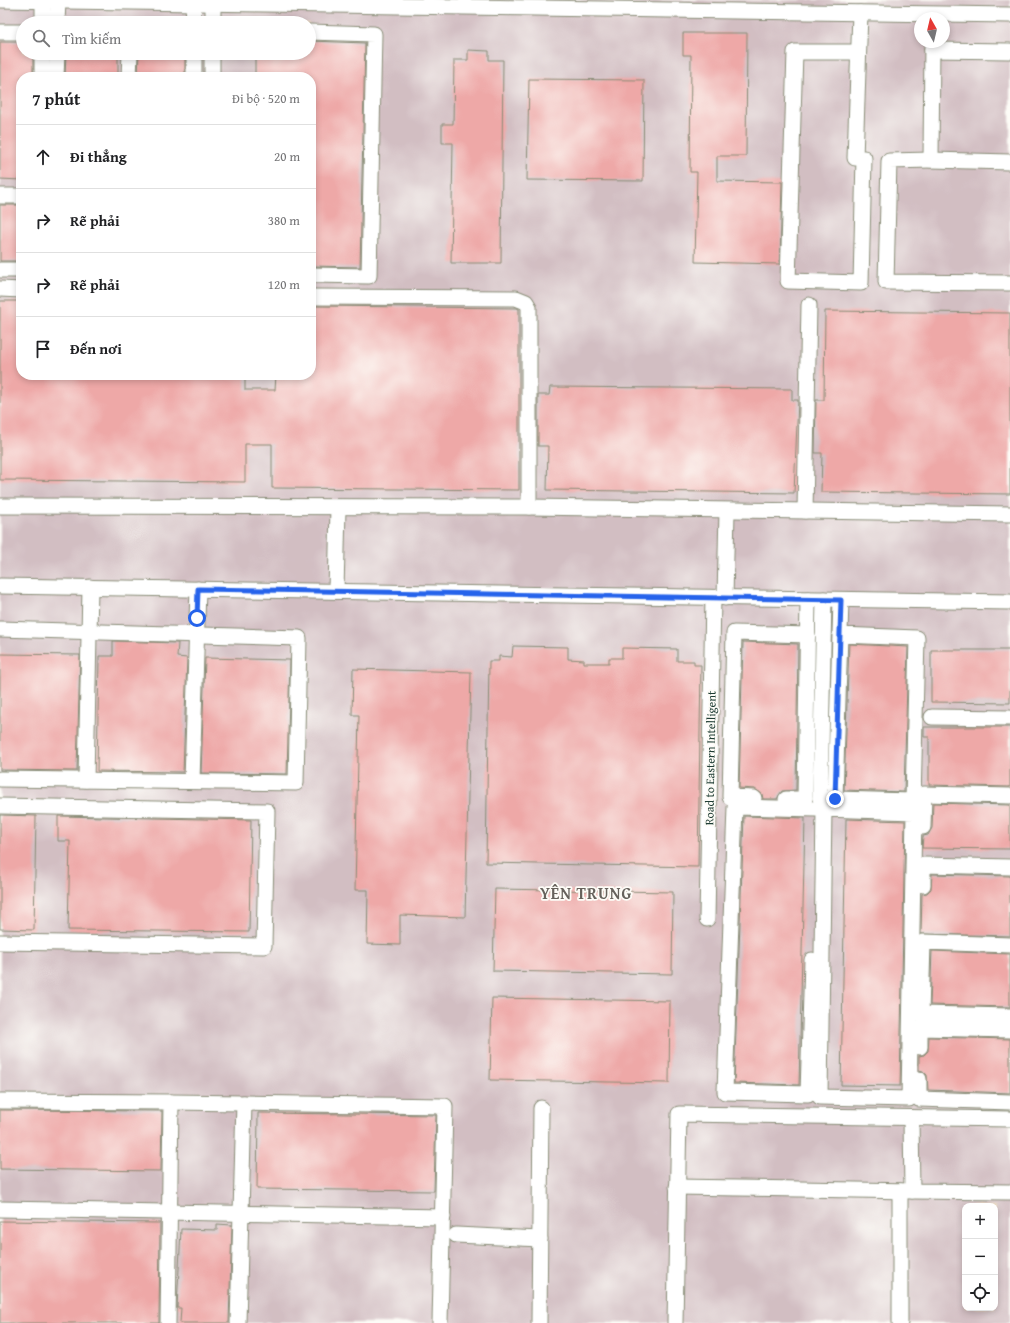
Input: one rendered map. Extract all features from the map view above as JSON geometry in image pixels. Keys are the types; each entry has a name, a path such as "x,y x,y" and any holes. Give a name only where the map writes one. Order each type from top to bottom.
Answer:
{"street":[{"path":"0,0 213,4 360,3 696,5 914,15"},
{"path":"45,16 50,1"},
{"path":"50,1 55,16"},
{"path":"194,3 194,16"},
{"path":"213,4 213,16"},
{"path":"858,52 795,52 788,281 861,283 864,158 855,158 860,13"},
{"path":"950,16 1010,15"},
{"path":"0,32 16,32"},
{"path":"316,32 374,34 369,276 316,275"},
{"path":"950,47 1010,51"},
{"path":"931,160 932,48"},
{"path":"42,60 42,72"},
{"path":"56,72 57,60"},
{"path":"121,60 121,72"},
{"path":"129,72 130,60"},
{"path":"194,60 194,72"},
{"path":"212,60 212,72"},
{"path":"1010,162 931,160 889,161 886,282 1010,283"},
{"path":"0,186 16,186"},
{"path":"0,196 16,196"},
{"path":"0,270 16,270"},
{"path":"0,289 16,290"},
{"path":"316,297 516,298 526,302 529,307 529,507"},
{"path":"805,511 809,305"},
{"path":"0,506 338,508 529,507 1010,514"},
{"path":"336,591 338,508"},
{"name":"Road to Eastern Intelligent","path":"708,919 719,598 727,511"},
{"path":"0,586 1010,602"},
{"path":"86,780 90,587"},
{"path":"192,781 198,589"},
{"path":"808,599 808,635 806,799 730,797 734,633 808,635"},
{"path":"820,805 808,1094 725,1092 735,807 820,805 914,812 909,1099 820,1097 820,805 824,599"},
{"path":"840,635 917,638 913,801 835,799 841,600"},
{"path":"0,629 299,638 296,783 0,779"},
{"path":"932,716 1010,718"},
{"path":"1010,796 924,794 923,855 1010,857"},
{"path":"0,806 267,810 264,946 0,942"},
{"path":"1010,867 923,865 922,934 1010,937"},
{"path":"1010,945 923,942 921,1014 1010,1016"},
{"path":"1010,1030 920,1028 919,1099 1010,1102"},
{"path":"0,1101 445,1106 440,1323"},
{"path":"168,1323 171,1102"},
{"path":"238,1323 244,1103"},
{"path":"539,1323 541,1108"},
{"path":"675,1323 679,1114 1010,1119"},
{"path":"900,1323 906,1191 912,1118"},
{"path":"678,1187 1010,1192"},
{"path":"0,1208 443,1217"},
{"path":"456,1235 540,1239"}],"shaded area":[{"path":"0,0 1010,0 1010,1323 0,1323"}],"building":[{"path":"683,33 747,33 746,156 717,156 717,181 782,182 780,264 695,262 697,172 690,172 691,55 683,55"},
{"path":"316,41 365,43 360,267 316,266 316,72 255,72 255,60 316,60"},
{"path":"0,42 16,42 16,60 33,60 33,72 16,72 16,180 0,179"},
{"path":"468,50 489,51 489,60 503,60 501,263 451,263 453,143 442,143 442,124 453,124 454,60 468,60"},
{"path":"66,60 118,60 118,72 65,72"},
{"path":"139,60 185,60 185,72 138,72"},
{"path":"529,79 644,80 643,181 527,180"},
{"path":"0,205 16,205 16,261 0,261"},
{"path":"0,301 16,301 16,380 245,380 245,390 275,390 276,380 316,380 316,306 519,309 519,490 272,488 272,444 245,444 245,482 0,480"},
{"path":"825,311 1010,313 1010,494 821,492 822,453 815,453 816,400 824,400"},
{"path":"550,387 792,389 792,400 798,400 794,493 547,490 548,446 538,446 538,395 549,395"},
{"path":"113,641 178,643 177,657 187,658 183,772 97,771 99,656 113,656"},
{"path":"743,642 798,644 796,790 782,791 777,799 763,799 762,794 755,789 739,788"},
{"path":"849,644 908,647 904,792 844,790"},
{"path":"513,646 568,647 568,659 584,660 584,663 609,663 609,658 622,658 622,648 677,649 677,661 694,661 694,665 701,665 698,867 486,863 489,661 499,661 499,656 512,657"},
{"path":"931,650 1010,650 1010,703 931,702"},
{"path":"0,654 80,655 77,771 0,770"},
{"path":"205,658 290,660 287,774 201,773"},
{"path":"353,669 471,672 465,917 400,915 400,945 367,944 368,890 355,890 359,715 352,715"},
{"path":"924,727 1010,727 1010,787 929,785 929,737 924,737"},
{"path":"933,803 1010,805 1010,849 922,848 923,836 928,835 932,828"},
{"path":"0,815 36,816 34,930 0,929"},
{"path":"58,816 251,820 249,932 68,930 70,841 58,841"},
{"path":"744,816 805,818 799,1085 734,1083"},
{"path":"846,819 905,821 900,1086 841,1085"},
{"path":"932,874 1010,876 1010,936 921,934 922,894 927,893 931,889"},
{"path":"495,889 673,892 672,974 493,971"},
{"path":"932,951 1010,954 1010,1007 930,1005"},
{"path":"492,998 670,1001 669,1083 490,1080"},
{"path":"929,1037 1010,1039 1010,1093 928,1090 927,1075 923,1071 919,1070 919,1056 924,1055 928,1051"},
{"path":"0,1110 162,1111 161,1171 0,1169"},
{"path":"258,1113 436,1115 434,1191 257,1189"},
{"path":"0,1221 160,1223 159,1323 0,1323"},
{"path":"217,1224 232,1225 229,1323 180,1323 181,1308 177,1308 181,1229 217,1230"}],"district":[{"name":"YÊN TRUNG","path":"586,893"}],"route":[{"path":"197,618 198,589 841,600 835,799"}]}
